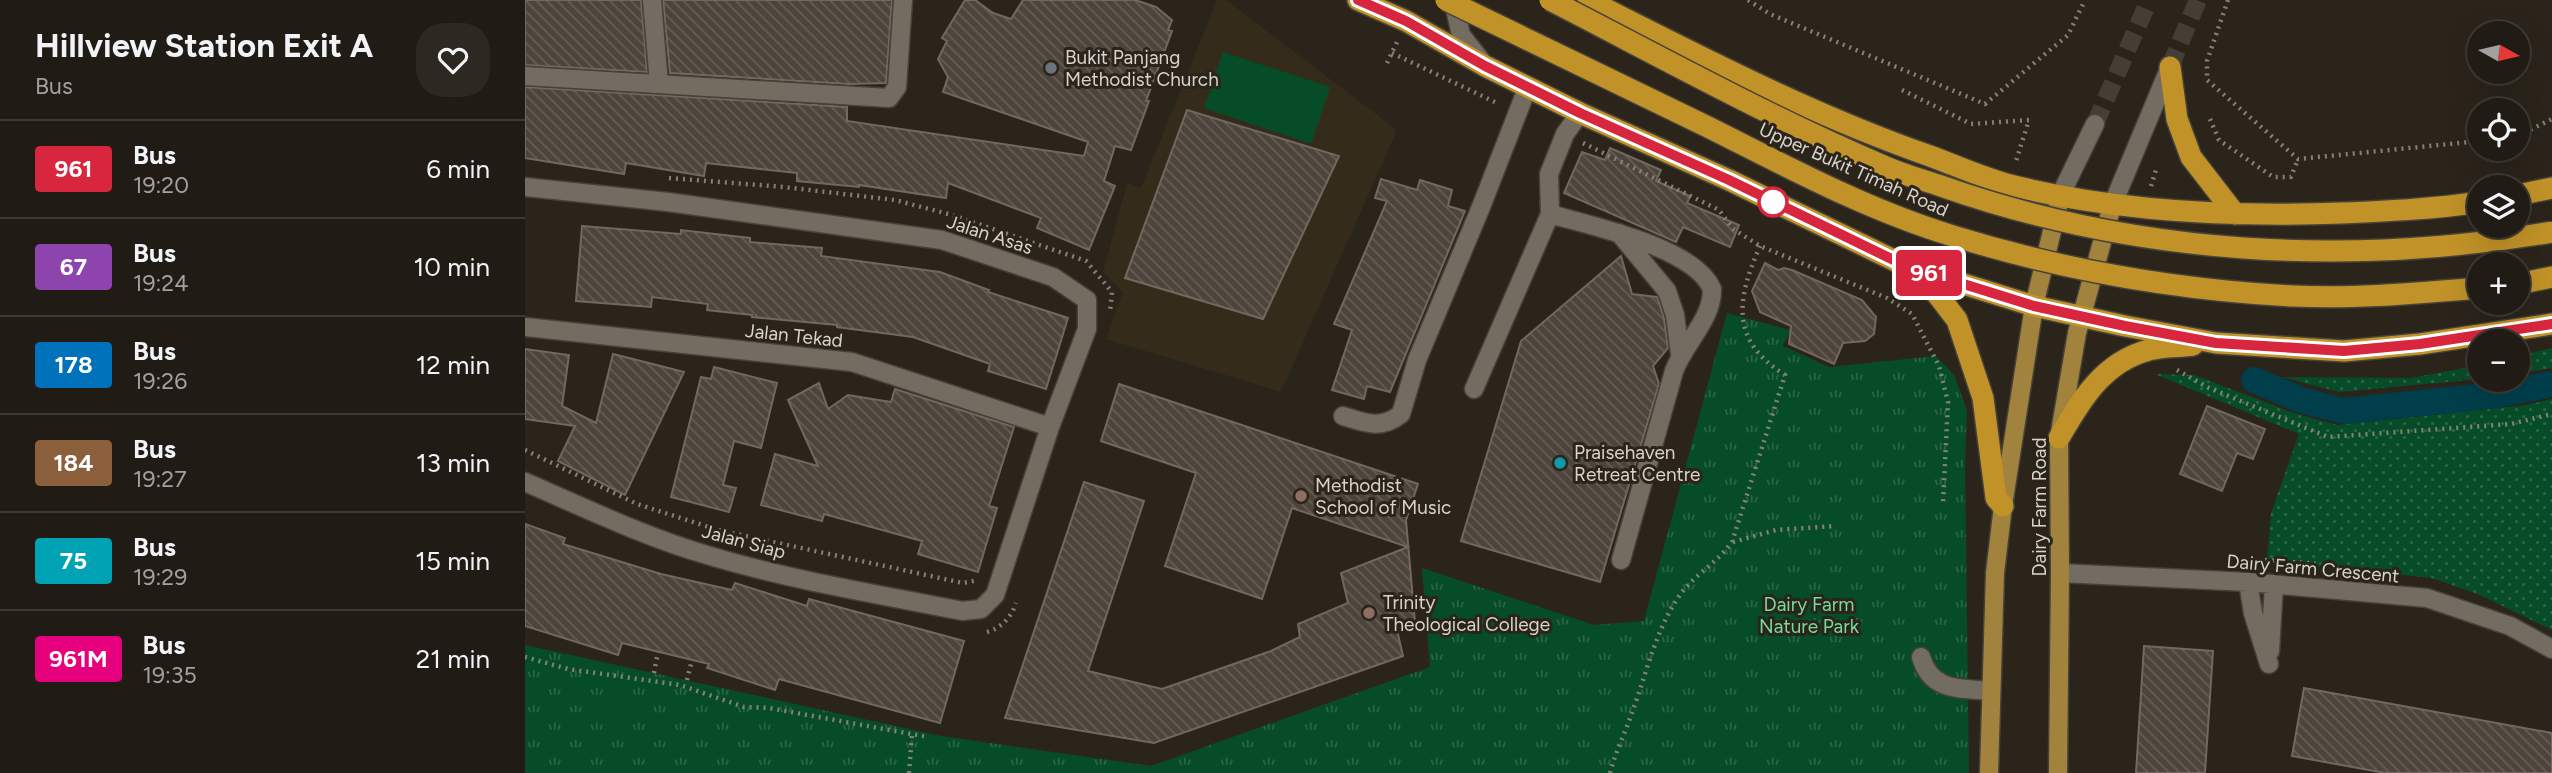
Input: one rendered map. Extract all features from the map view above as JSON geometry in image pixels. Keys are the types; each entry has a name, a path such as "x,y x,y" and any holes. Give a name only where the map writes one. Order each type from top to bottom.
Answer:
{"highway":[{"path":"1358,0 1406,21 1485,66 1580,113 1729,180 1906,266 2034,306 2216,343 2344,351 2420,344 2552,324"},
{"name":"Upper Bukit Timah Road","path":"1446,0 1803,176 1895,216 1952,236 2024,256 2129,278 2202,288 2295,296 2391,295 2467,289"},
{"name":"Upper Bukit Timah Road","path":"1550,0 1722,89 1888,168 1992,204 2069,223 2181,242 2297,252 2435,247 2552,232"},
{"path":"1588,0 1784,98 1861,132 2008,184 2112,206 2235,214 2297,215 2434,209 2467,204"},
{"path":"2170,67 2177,119 2190,157 2235,214"},
{"path":"2530,193 2552,188"},
{"path":"1906,266 1937,294 1957,320 1983,398 1996,498 2003,506"},
{"path":"2530,282 2552,277"},
{"path":"2059,438 2081,400 2104,373 2122,361 2150,350 2216,343"}],"main road":[{"name":"Dairy Farm Road","path":"1989,773 1995,573 2003,506 2034,306 2060,196"},
{"name":"Dairy Farm Road","path":"2058,773 2059,438 2077,333 2112,206"}],"street":[{"path":"652,0 659,83"},
{"path":"525,76 889,98 897,87 903,0"},
{"path":"1453,0 1461,35 1485,66"},
{"path":"2112,206 2170,67"},
{"path":"1343,416 1375,426 1389,422 1401,414 1416,360 1481,207 1528,86"},
{"path":"1474,389 1550,214 1549,174 1565,134 1580,113"},
{"path":"2060,196 2095,124"},
{"name":"Jalan Asas","path":"525,187 668,202 942,240 1053,277 1087,300 1087,329 1050,427 995,595 981,609 962,611"},
{"path":"1550,214 1619,233 1670,253 1699,271 1712,289 1710,304 1680,354 1621,560"},
{"path":"1619,233 1667,291 1675,315 1680,354"},
{"name":"Jalan Tekad","path":"525,327 852,362 1050,427"},
{"name":"Jalan Siap","path":"525,482 618,522 707,555 962,611"},
{"name":"Dairy Farm Crescent","path":"2060,573 2248,582 2427,598 2510,626 2552,649"},
{"path":"2248,582 2253,613 2269,664 2274,584"},
{"path":"1921,657 1925,671 1941,684 1991,691"}],"path":[{"path":"1748,0 1770,13 1985,104 2068,35 2085,0"},
{"path":"2228,0 2207,61 2207,80 2298,159 2467,142"},
{"path":"1387,63 1392,53 1516,113"},
{"path":"1902,90 1971,124 2029,120"},
{"path":"2210,118 2219,140 2273,177 2291,177 2298,159"},
{"path":"2530,130 2552,119"},
{"path":"1565,134 1719,210 1733,229 1760,246 1887,298 1912,314 1939,366 1948,402 1943,504"},
{"path":"665,178 784,187 895,200 952,215 1086,261 1112,292 1108,318"},
{"path":"1610,773 1649,659 1665,622 1682,592 1721,558 1732,542 1785,374 1765,362 1754,349 1743,317 1744,291 1760,246"},
{"path":"2167,364 2210,388 2328,437 2511,424 2552,414"},
{"path":"525,450 637,504 718,530 963,583 982,579"},
{"path":"1732,542 1776,530 1835,526"},
{"path":"982,633 999,628 1014,609 1018,597"},
{"path":"654,673 658,652"},
{"path":"525,657 568,669 680,685 744,707 769,708 928,737"},
{"path":"687,680 692,660"},
{"path":"909,773 912,734"}],"shaded area":[{"path":"1217,0 1226,0 1397,130 1281,392 1106,339 1123,292 1103,272 1127,183 1141,188"}],"green space":[{"path":"1223,52 1330,87 1311,144 1204,108"},
{"name":"Dairy Farm Nature Park","path":"1727,313 1790,330 1783,346 1829,367 1936,356 1954,375 1967,410 1965,465 1969,773 525,773 525,645 941,736 1151,766 1430,667 1422,568 1594,625 1644,621"},
{"path":"2552,348 2552,368 2530,372 2530,353"},
{"path":"2467,367 2467,380 2339,392 2282,377 2411,378"},
{"path":"2155,374 2194,375 2294,413 2337,425 2526,405 2552,399 2552,630 2480,595 2432,578 2267,562 2271,513 2299,434"},
{"path":"607,692 634,700 627,721 600,713"}],"building":[{"path":"525,0 641,0 647,72 525,65"},
{"path":"663,0 892,0 886,83 849,84 670,73"},
{"path":"965,0 975,0 993,13 1011,19 1023,0 1135,0 1156,7 1172,20 1168,30 1172,31 1131,150 1115,146 1104,181 1115,186 1089,250 1037,228 1041,218 948,183 946,198 859,185 797,181 797,173 706,163 704,176 626,163 624,174 525,158 525,87 847,107 847,121 1084,156 1088,142 943,92 948,77 938,59 947,41 942,38"},
{"path":"1187,110 1339,156 1263,319 1125,278"},
{"path":"1610,148 1661,170 1656,181 1690,196 1687,203 1739,225 1730,247 1683,227 1676,242 1564,193 1582,152 1605,160"},
{"path":"1381,179 1417,190 1420,180 1452,190 1448,206 1465,211 1390,392 1367,386 1364,399 1332,390 1352,330 1334,324 1387,201 1375,198"},
{"path":"582,226 681,234 681,230 750,238 750,242 822,248 821,256 940,272 989,290 988,292 1068,318 1046,389 988,371 990,364 913,337 837,325 752,317 707,310 708,304 652,297 651,307 576,301"},
{"name":"Praisehaven Retreat Centre","path":"1621,256 1632,294 1657,297 1664,318 1668,348 1653,366 1659,384 1600,582 1461,541 1521,341"},
{"path":"1765,263 1778,270 1792,270 1862,300 1876,317 1874,334 1865,341 1843,343 1834,364 1789,344 1791,326 1760,312 1752,291"},
{"path":"525,349 569,355 562,406 596,423 613,354 684,372 625,495 558,461 575,426 525,419"},
{"path":"714,367 777,383 761,448 734,441 723,485 736,488 729,512 671,497 701,377 711,379"},
{"path":"819,383 828,409 848,395 891,402 895,389 1014,427 989,506 997,508 978,572 918,554 922,541 824,514 822,521 761,505 775,454 818,466 788,400"},
{"path":"1119,384 1418,484 1406,520 1415,623 1397,630 1403,656 1154,743 1005,718 1084,482 1144,501 1088,671 1162,689 1271,651 1300,637 1298,624 1348,603 1341,573 1408,547 1292,508 1262,599 1165,566 1196,473 1101,441"},
{"path":"2207,406 2265,429 2253,459 2237,453 2222,491 2180,474"},
{"path":"525,524 565,538 563,544 661,574 732,590 735,583 807,606 809,599 964,641 940,723 779,679 775,690 707,668 709,664 622,643 618,655 525,626"},
{"path":"2144,646 2213,651 2205,773 2136,773"},
{"path":"2304,688 2552,733 2552,773 2385,773 2292,756"}],"waterway":[{"path":"2254,380 2301,400 2343,411 2496,395 2552,384"}],"tunnel":[{"path":"2095,124 2149,0"},
{"path":"2170,67 2198,0"}],"bus line":[{"name":"961","path":"1358,0 1406,21 1485,66 1580,113 1729,180 1906,266 2034,306 2216,343 2344,351 2420,344 2552,324"}],"place":[{"name":"Bukit Panjang Methodist Church","path":"1051,68"},
{"name":"Praisehaven Retreat Centre","path":"1560,463"},
{"name":"Methodist School of Music","path":"1301,496"},
{"name":"Trinity Theological College","path":"1369,613"}]}
